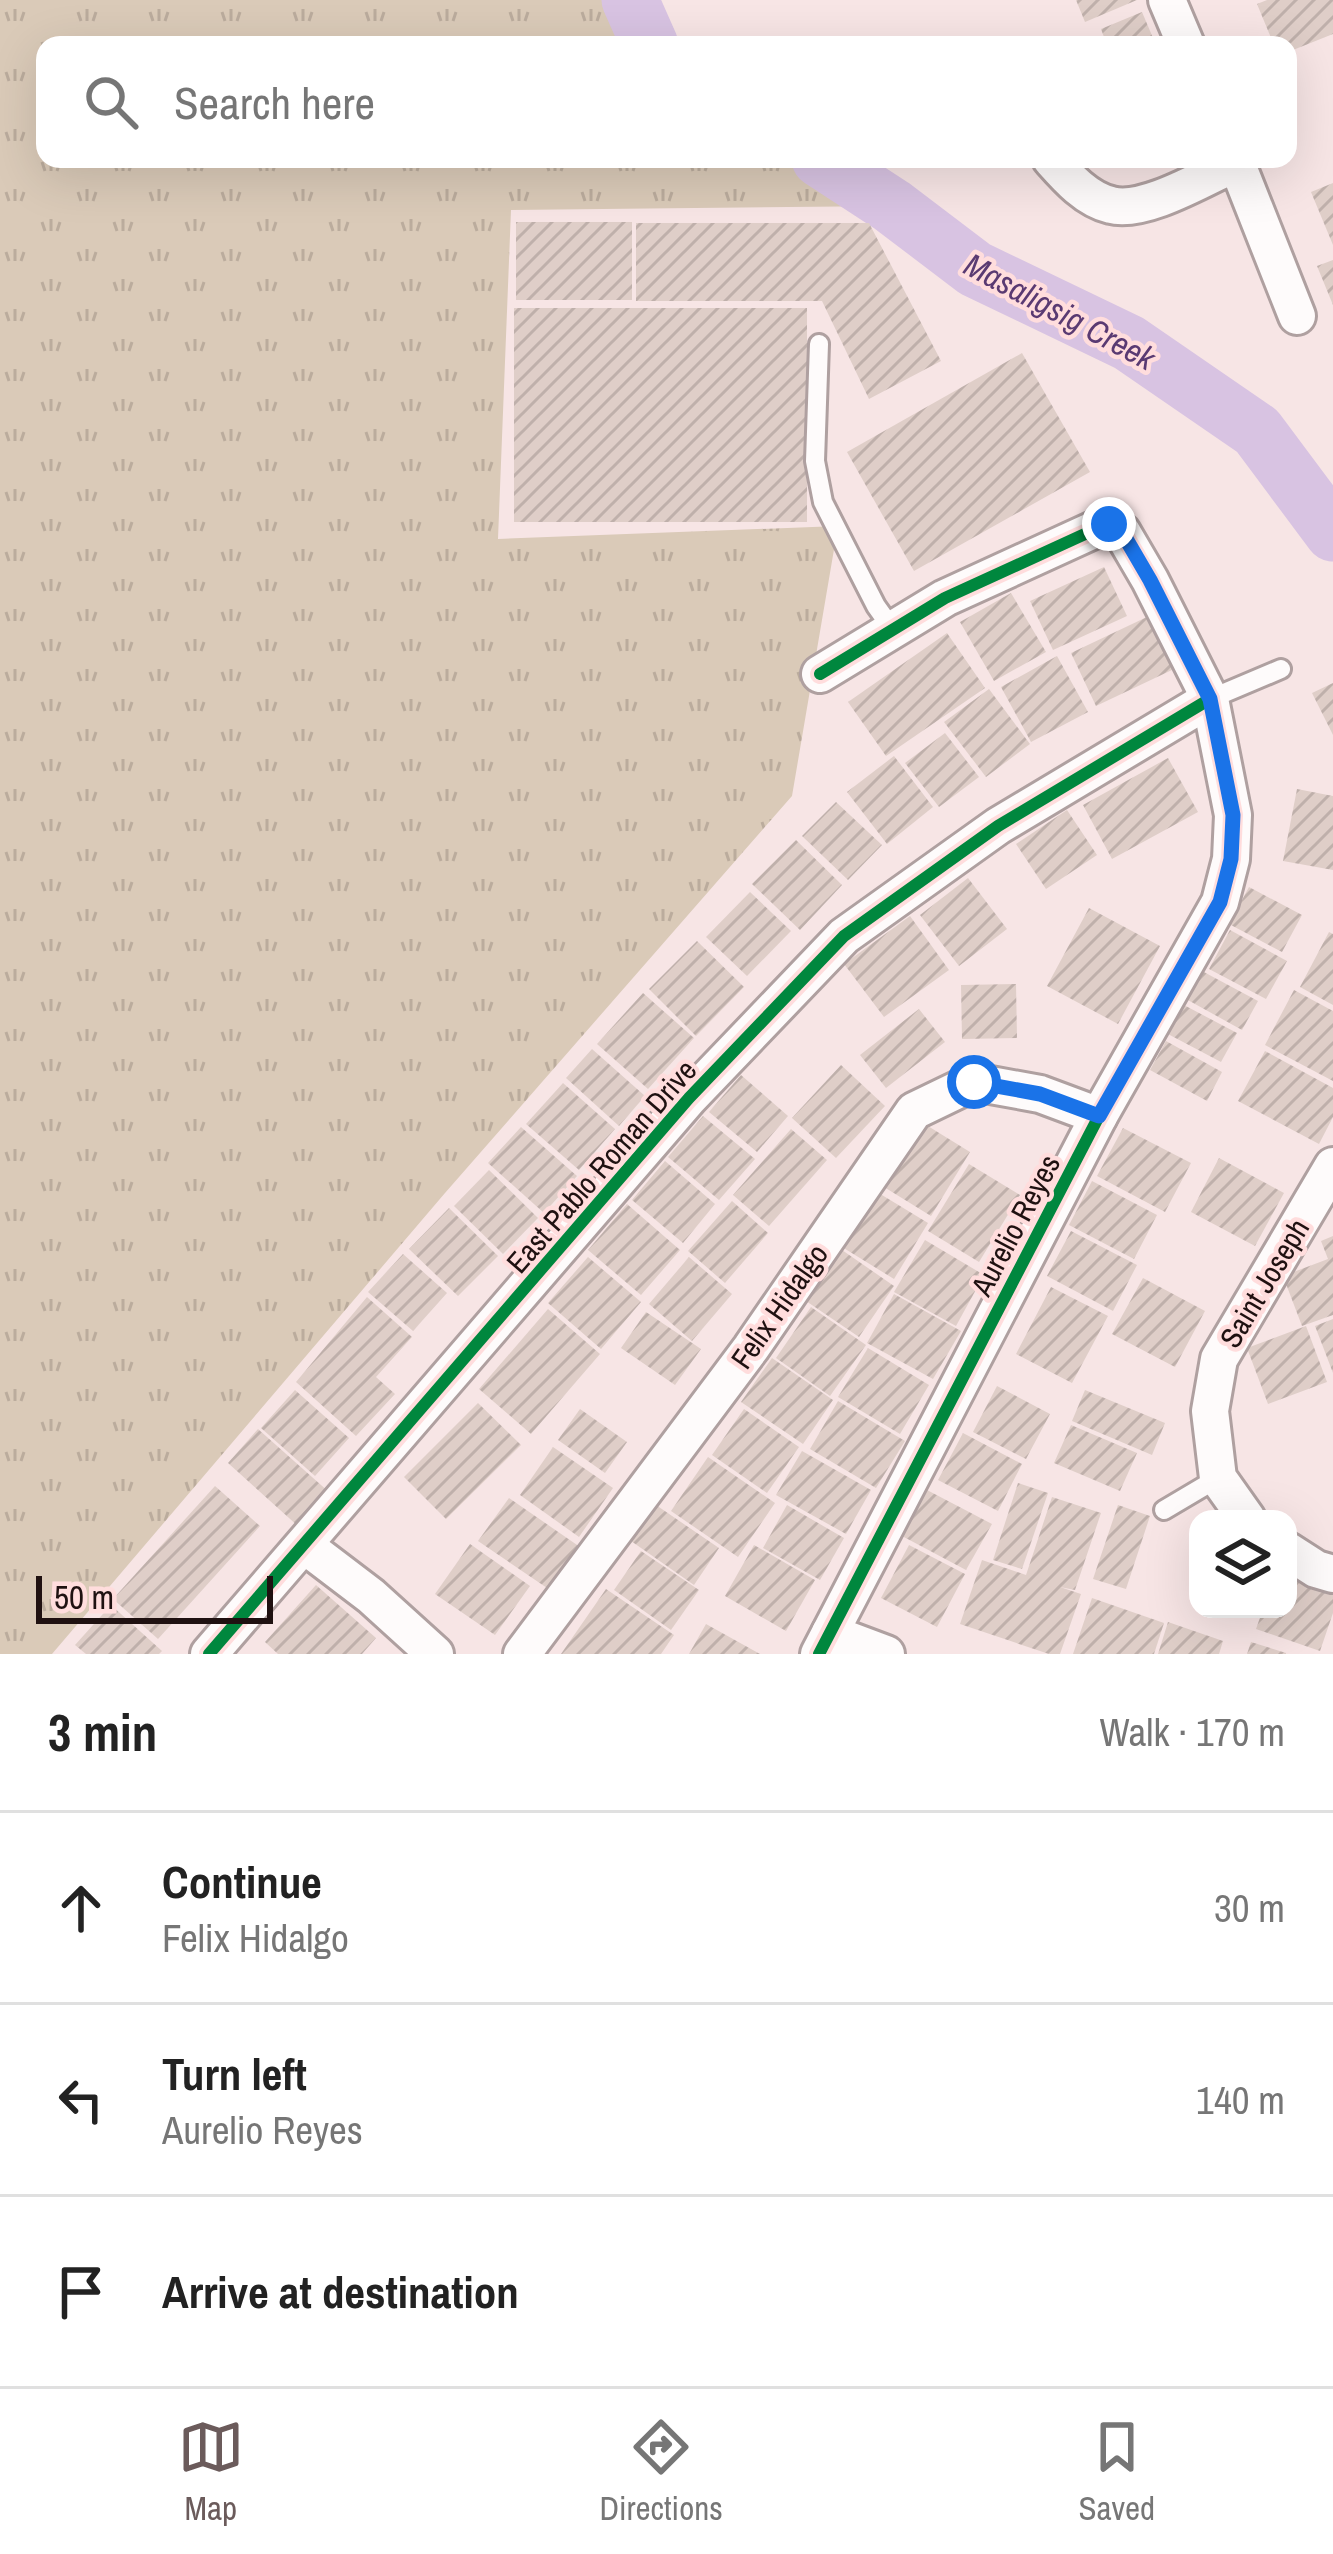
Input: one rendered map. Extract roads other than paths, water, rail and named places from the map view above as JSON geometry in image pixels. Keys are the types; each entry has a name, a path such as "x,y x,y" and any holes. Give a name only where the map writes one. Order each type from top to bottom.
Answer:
{"street":[{"path":"1167,0 1182,36"},
{"path":"1059,168 1076,186 1112,206 1142,205 1220,168"},
{"path":"1238,168 1297,316"},
{"name":"Aurelio Reyes","path":"820,674 945,598 1109,524 1122,532 1141,564 1210,699 1233,815 1231,859 1220,902 1099,1116 824,1643"},
{"name":"East Pablo Roman Drive","path":"208,1654 689,1098 844,936 998,826 1210,699"},
{"name":"Felix Hidalgo","path":"522,1654 752,1348 914,1111 974,1082 1040,1094 1099,1116"},
{"name":"Saint Joseph","path":"1218,1478 1210,1411 1219,1359 1333,1166"},
{"path":"1218,1478 1241,1510"},
{"path":"304,1545 371,1596 435,1654"},
{"path":"1297,1557 1333,1574"},
{"path":"824,1643 886,1654"}],"lane":[{"path":"819,344 815,461 824,502 893,630"},
{"name":"East Pablo Roman Drive","path":"1210,699 1281,669"},
{"path":"1164,1510 1218,1478"}],"waterway":[{"name":"Masaligsig Creek","path":"630,0 646,36"},
{"name":"Masaligsig Creek","path":"834,168 975,269 1129,343 1257,431 1333,533"}]}
